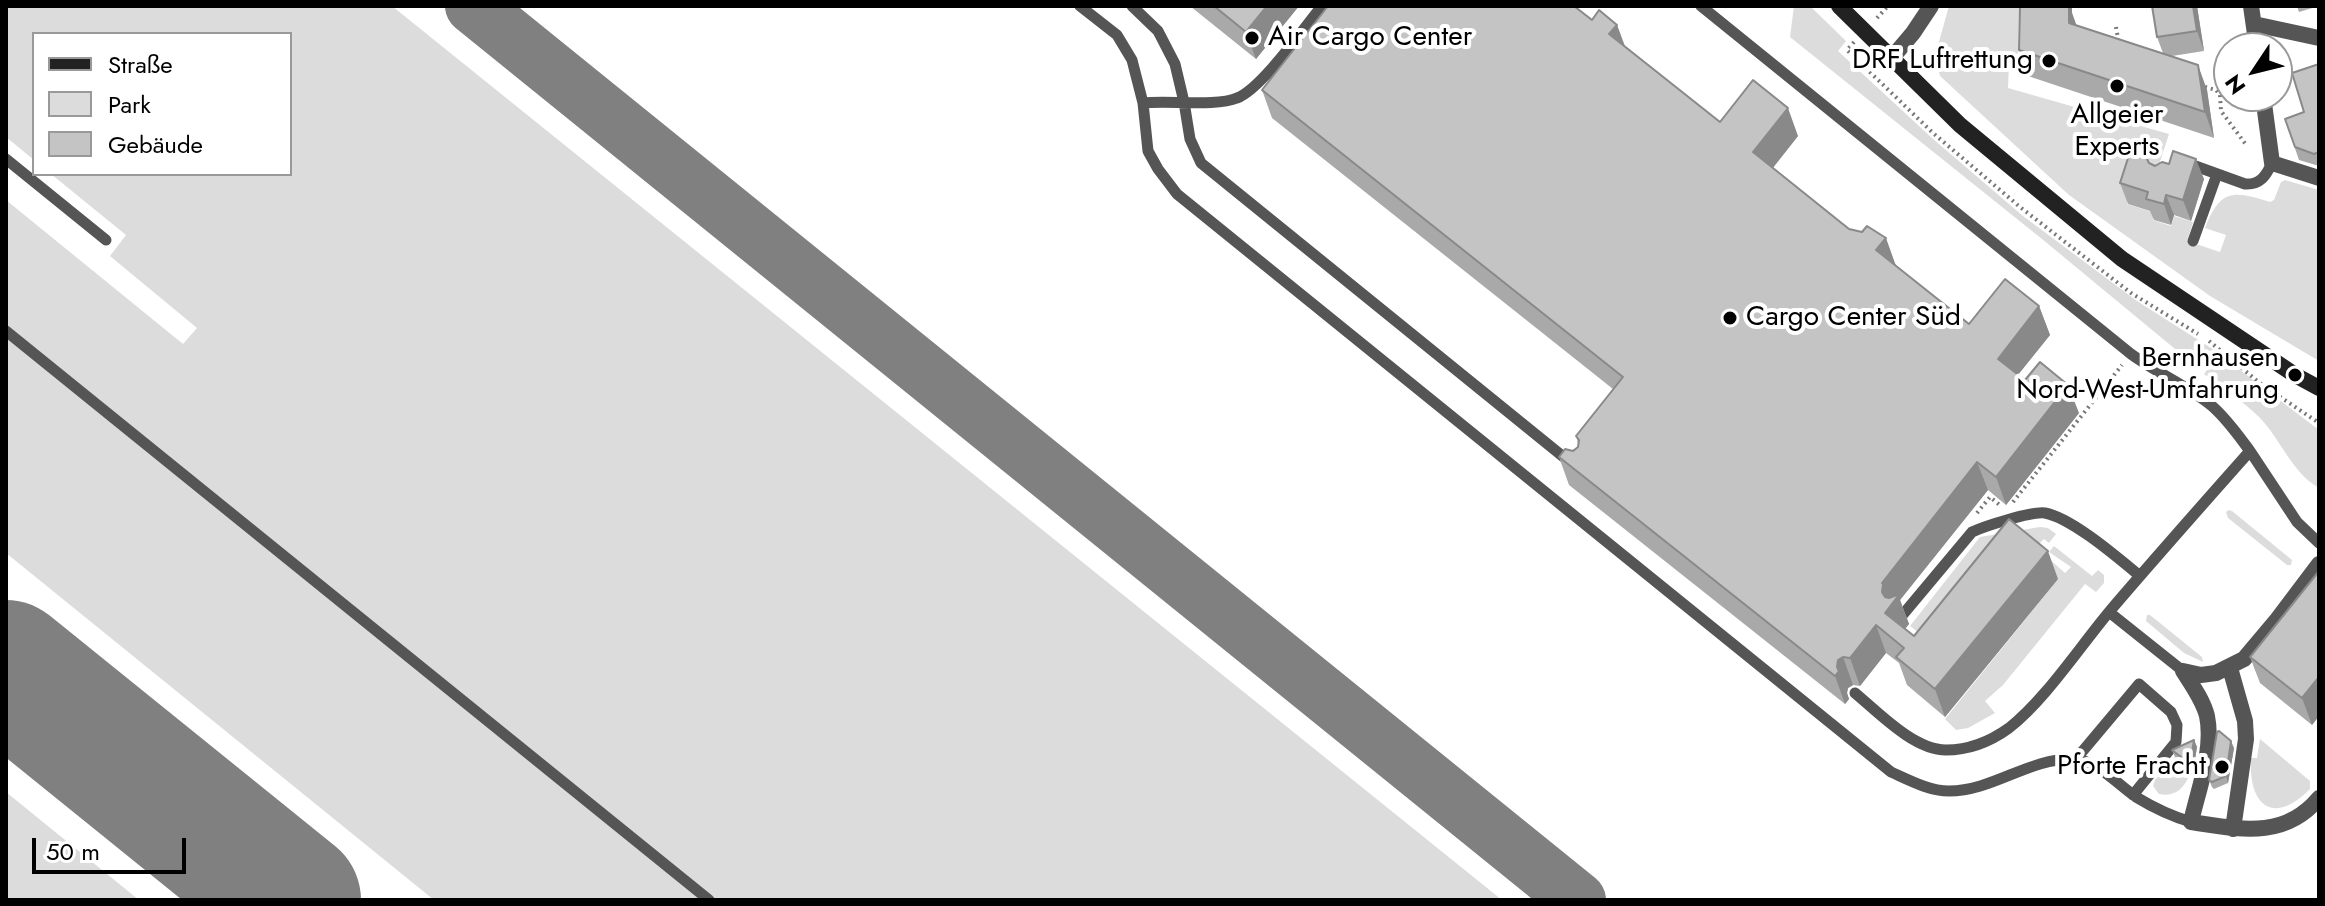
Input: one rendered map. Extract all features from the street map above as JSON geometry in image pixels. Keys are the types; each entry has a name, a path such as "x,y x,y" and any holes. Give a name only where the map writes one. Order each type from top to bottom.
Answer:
{"main road":[{"path":"1839,6 1960,125 2122,259 2319,388"}],"street":[{"path":"1891,59 1931,6"},
{"path":"2251,6 2255,32"},
{"path":"2254,24 2319,38"},
{"path":"2265,112 2272,163 2319,178"},
{"path":"2183,671 2201,675 2230,668 2244,659 2319,564"},
{"path":"2230,668 2240,699 2246,739 2233,829"},
{"path":"2183,671 2206,714 2208,732 2207,751 2191,822 2233,829 2266,828 2295,820 2319,798"}],"lane":[{"path":"1080,6 1117,35 1132,60 1143,103 1148,151 1177,194 1891,772 1923,786 1948,791 1977,788 2044,761 2076,759 2095,766 2164,814 2191,822"},
{"path":"1132,6 1158,31 1175,64 1190,139 1201,163 1581,471"},
{"path":"1143,103 1237,98 1255,85 1322,6"},
{"path":"1701,6 2131,354 2214,408 2250,451 2297,522 2319,543"},
{"path":"6,159 106,240"},
{"path":"2172,162 2179,160 2245,184 2253,184 2267,174 2272,163"},
{"path":"2193,241 2217,174"},
{"path":"6,331 709,900"},
{"path":"1855,693 1902,732 1926,746 1942,750 1980,744 2008,729 2031,708 2109,612 2250,451"},
{"path":"1900,618 1972,532 2042,512 2062,518 2140,576"},
{"path":"2109,612 2183,671"},
{"path":"2076,759 2139,684 2171,712 2177,725 2176,742 2133,795"}],"path":[{"path":"2116,27 2120,57"},
{"path":"2202,86 2216,90 2220,95 2221,111 2247,146"},
{"path":"1971,520 1990,497 2007,510 2131,354"}],"green space":[{"path":"6,6 392,6 1502,900 716,900 6,326 6,200 183,344 197,328 110,256 126,235 53,176 292,176 292,32 32,32 32,158 6,137"},
{"path":"1794,6 1810,6 1846,41 1838,51 1933,139 2023,216 2137,301 2211,348 2319,430 2319,488 2301,473 2259,417 2204,374 2207,370 2195,360 2192,363 1790,37"},
{"path":"1949,6 2019,6 2018,61 2009,62 2008,88 2169,134 2155,177 2137,172 2127,204 2155,213 2153,220 2171,226 2174,216 2193,222 2187,241 2220,252 2226,235 2205,228 2216,206 2229,196 2246,196 2270,202 2285,180 2319,190 2319,361 2210,296 2069,195 1940,76 1935,56"},
{"path":"6,336 704,900 434,900 6,553"},
{"path":"2229,510 2292,560 2291,565 2228,518 2226,512"},
{"path":"2040,527 2056,534 2049,543 2044,539 1936,646 1910,626 1980,537"},
{"path":"2054,546 2092,576 2098,570 2104,575 2104,583 2096,592 2085,584 2003,685 1985,701 1995,713 1968,728 1956,730 1945,719 2058,579 2040,563 2046,556 2065,573 2071,567 2049,552"},
{"path":"2147,615 2202,657 2203,662 2184,653 2146,621"},
{"path":"2260,739 2310,781 2310,789 2285,807 2266,805 2254,788 2251,758 2257,758"},
{"path":"2181,749 2194,758 2188,779 2174,793 2159,794 2153,786 2155,780"},
{"path":"6,792 139,900 6,900"}],"building":[{"path":"1214,6 1267,6 1246,32"},
{"name":"Cargo Center Süd","path":"1328,6 1574,6 1592,20 1599,10 1617,25 1609,34 1720,122 1753,80 1788,108 1753,152 1849,229 1862,232 1867,226 1886,238 1876,250 1969,324 2005,279 2039,306 1998,359 2025,380 2040,362 2068,385 1996,477 1977,462 1882,583 1885,597 1898,596 1885,613 1914,636 2009,519 2048,551 1935,689 1896,657 1904,648 1876,625 1850,658 1838,660 1839,671 1835,676 1559,457 1565,449 1573,451 1578,447 1576,436 1623,377 1262,90"},
{"path":"2020,6 2069,6 2069,23 2198,65 2205,112 2019,50"},
{"path":"2152,6 2193,6 2197,31 2157,37"},
{"path":"2319,64 2319,152 2314,154 2295,147 2285,119 2304,112 2293,73"},
{"path":"2173,151 2196,159 2183,200 2166,195 2164,204 2146,199 2148,192 2120,183 2130,152 2146,157 2155,166 2162,162 2169,164"},
{"path":"2319,571 2319,677 2302,698 2250,657"},
{"path":"2219,731 2231,741 2226,776 2212,782 2209,780"},
{"path":"2194,740 2190,764 2172,750"}],"taxiway":[{"path":"473,6 1578,900"},
{"path":"215,838 269,900"}],"runway":[{"path":"6,669 292,900"}],"place":[{"name":"Air Cargo Center","path":"1252,38"},
{"name":"DRF Luftrettung","path":"2049,61"},
{"name":"Allgeier Experts","path":"2117,86"},
{"name":"Cargo Center Süd","path":"1730,318"},
{"name":"Bernhausen Nord-West-Umfahrung","path":"2295,375"},
{"name":"Pforte Fracht","path":"2222,767"}]}
